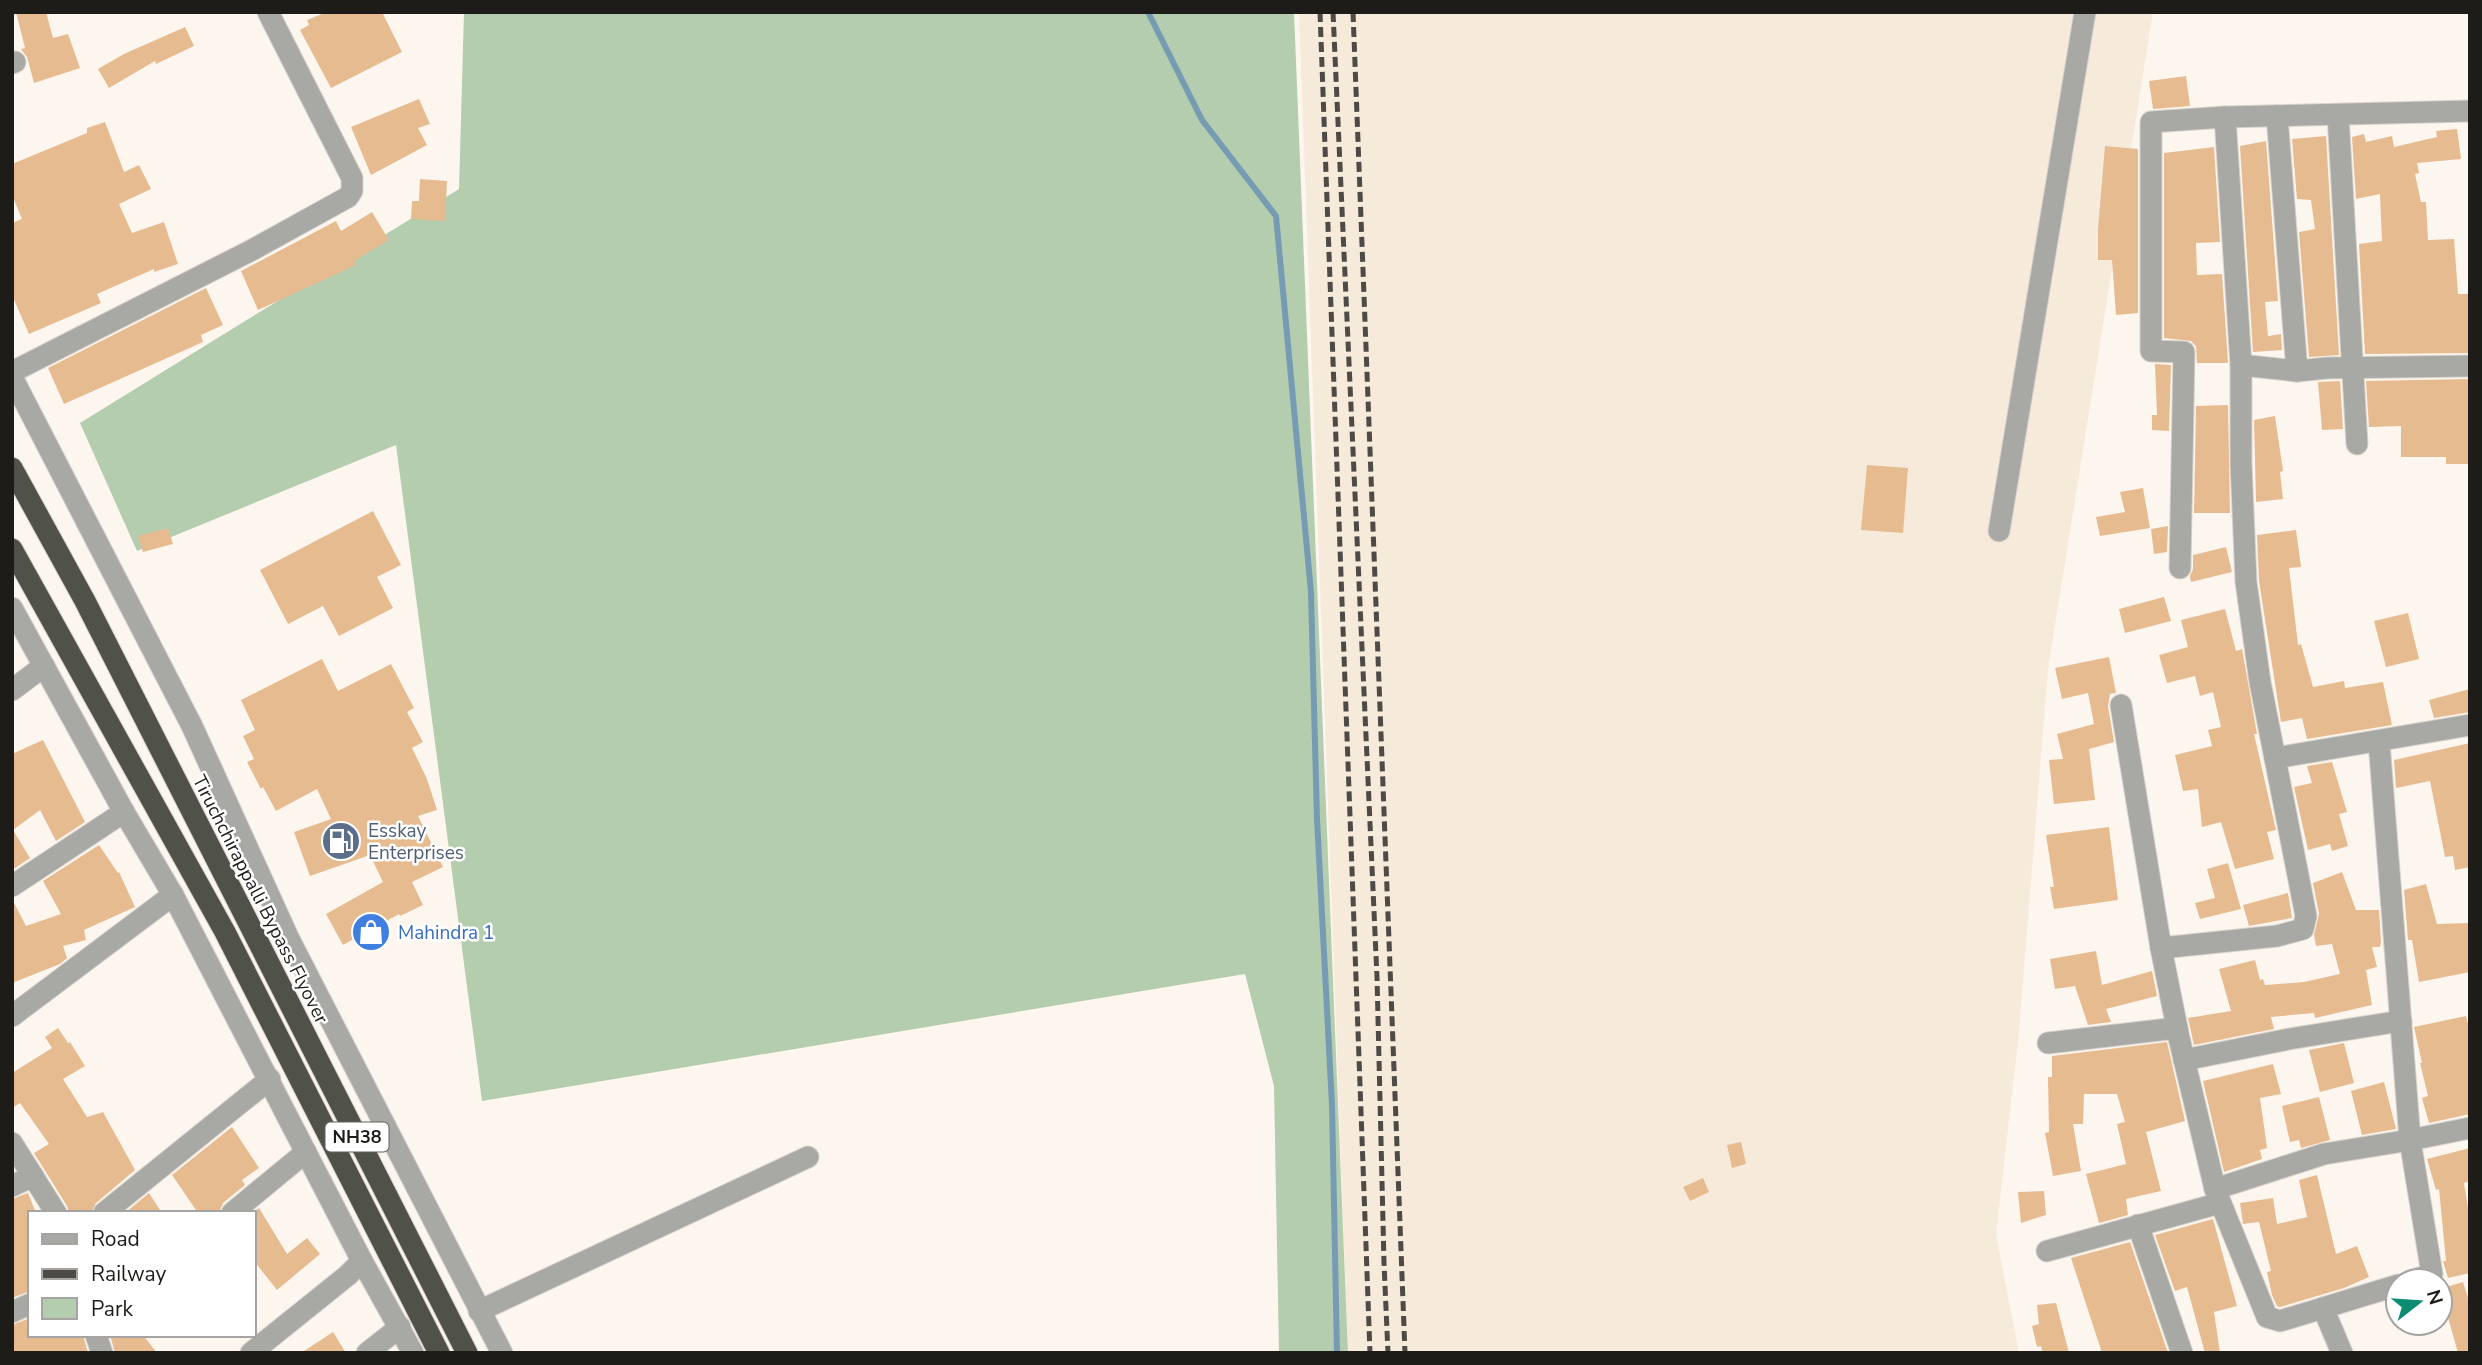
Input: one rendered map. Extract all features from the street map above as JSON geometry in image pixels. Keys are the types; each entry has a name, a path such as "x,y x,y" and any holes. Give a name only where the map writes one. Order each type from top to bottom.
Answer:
{"highway":[{"name":"Tiruchchirappalli Bypass Flyover","path":"12,468 85,601 467,1353"},
{"name":"NH38","path":"12,549 225,932 439,1353"}],"street":[{"path":"268,12 352,178 352,191 348,197 253,250 12,375 191,726 289,939 502,1353"},
{"path":"1999,531 2085,12"},
{"path":"2180,568 2184,352 2151,351 2151,122 2225,117 2470,111"},
{"path":"2338,115 2357,444"},
{"path":"2277,116 2297,371"},
{"path":"2161,948 2277,936 2303,929 2306,916 2260,682 2246,582 2241,463 2241,365 2225,117"},
{"path":"2241,365 2297,371 2328,368 2470,366"},
{"path":"12,608 124,812 173,895 362,1261 413,1353"},
{"path":"12,690 44,666"},
{"path":"2121,705 2161,948 2184,1059 2217,1196 2267,1317 2280,1321 2384,1289"},
{"path":"2275,758 2470,725"},
{"path":"2379,742 2410,1140 2431,1267"},
{"path":"12,886 124,812"},
{"path":"12,1016 173,895"},
{"path":"2184,1059 2401,1021"},
{"path":"2048,1043 2177,1028"},
{"path":"106,1211 270,1079"},
{"path":"2047,1251 2138,1225 2324,1154 2470,1128"},
{"path":"12,1143 54,1211"},
{"path":"234,1211 306,1152"},
{"path":"479,1311 808,1157"},
{"path":"12,1186 33,1176"},
{"path":"2138,1225 2182,1353"},
{"path":"251,1353 362,1261"},
{"path":"12,1312 28,1305"},
{"path":"2323,1308 2342,1353"},
{"path":"367,1353 400,1327"}],"shaded area":[{"path":"1299,12 2153,12 2048,669 2019,1032 1996,1235 2019,1353 1348,1353"}],"green space":[{"path":"464,12 1294,12 1348,1353 1279,1353 1274,1086 1245,974 482,1101 396,445 137,551 80,423 459,189"}],"building":[{"path":"16,12 46,12 53,38 68,34 80,68 34,83 27,57 21,49 25,48"},
{"path":"327,12 382,12 402,52 331,88 300,30 309,25 307,20"},
{"path":"185,27 194,46 156,64 155,61 109,88 98,69 124,54"},
{"path":"2186,76 2190,106 2153,109 2149,81"},
{"path":"419,99 430,124 418,128 427,145 371,175 351,127"},
{"path":"105,122 124,172 139,165 151,189 119,204 132,233 164,222 178,264 154,272 154,269 97,294 101,303 29,334 12,295 12,223 22,219 12,195 12,164 87,133 87,128"},
{"path":"2457,129 2461,159 2417,163 2419,173 2415,174 2421,202 2426,202 2428,240 2454,239 2458,294 2470,294 2470,353 2365,354 2359,244 2382,241 2380,194 2356,199 2352,137 2364,134 2366,142 2392,136 2394,147 2437,137 2436,131"},
{"path":"2326,136 2339,355 2309,357 2299,232 2315,229 2311,200 2297,199 2292,139"},
{"path":"2266,141 2278,301 2265,302 2268,336 2281,334 2282,350 2253,352 2240,146"},
{"path":"2105,146 2138,149 2138,313 2116,315 2112,260 2098,260"},
{"path":"2214,147 2220,242 2196,243 2197,275 2222,274 2228,363 2197,363 2196,346 2191,341 2164,338 2164,153"},
{"path":"420,179 447,181 445,221 411,219 412,201 419,201"},
{"path":"372,212 389,240 354,261 356,265 258,310 241,271 336,221 341,231"},
{"path":"206,288 223,325 201,335 203,342 64,404 48,368"},
{"path":"2155,364 2171,365 2169,431 2152,430 2152,415 2157,415"},
{"path":"2470,379 2470,464 2446,464 2446,457 2401,457 2401,426 2369,427 2366,381"},
{"path":"2340,381 2343,429 2322,430 2318,382"},
{"path":"2228,405 2230,513 2194,513 2196,406"},
{"path":"2275,416 2283,471 2280,472 2283,499 2256,502 2254,420"},
{"path":"1867,465 1908,468 1903,533 1861,530"},
{"path":"2143,488 2150,528 2100,536 2096,517 2125,512 2120,492"},
{"path":"373,511 401,565 377,577 393,608 339,636 323,606 288,624 260,570"},
{"path":"2168,526 2167,552 2154,554 2151,529"},
{"path":"168,528 173,544 143,552 138,536"},
{"path":"2296,530 2301,567 2289,568 2298,645 2301,644 2313,687 2344,681 2345,688 2383,682 2392,725 2307,739 2302,718 2281,722 2259,581 2257,535"},
{"path":"2226,547 2232,572 2191,582 2193,555"},
{"path":"2164,597 2171,621 2125,633 2119,609"},
{"path":"2225,609 2236,651 2242,649 2257,734 2254,734 2276,830 2267,832 2274,859 2235,869 2221,822 2202,827 2198,789 2183,791 2175,755 2212,746 2208,730 2221,727 2213,692 2200,696 2195,676 2167,683 2159,655 2188,647 2181,620"},
{"path":"2408,613 2419,659 2386,667 2374,621"},
{"path":"2109,657 2116,693 2110,694 2108,706 2114,742 2089,749 2095,800 2054,804 2049,760 2063,759 2057,734 2094,724 2088,693 2062,699 2055,668"},
{"path":"322,659 338,691 391,664 414,708 407,712 423,742 412,748 427,779 437,810 418,816 443,867 412,882 423,905 400,916 399,914 343,945 326,914 383,882 370,855 310,876 294,832 331,819 317,789 276,811 247,762 254,759 243,736 255,730 241,700"},
{"path":"2470,689 2470,712 2434,718 2429,700"},
{"path":"43,740 85,822 56,841 40,810 13,830 30,858 12,870 12,754"},
{"path":"2470,743 2470,867 2455,870 2453,856 2445,857 2430,781 2396,788 2394,760"},
{"path":"2332,762 2347,812 2339,814 2348,846 2332,851 2330,844 2308,850 2294,787 2312,783 2307,766"},
{"path":"2109,827 2118,900 2054,909 2050,887 2054,887 2046,835"},
{"path":"99,845 119,872 135,907 84,930 86,940 63,946 67,958 60,964 12,983 12,899 26,926 61,914 43,881"},
{"path":"2228,863 2241,909 2200,919 2195,903 2215,898 2207,869"},
{"path":"2342,872 2356,910 2379,910 2381,942 2380,947 2372,947 2377,967 2366,970 2372,1005 2315,1018 2314,1013 2271,1017 2274,1029 2194,1045 2188,1018 2231,1011 2219,969 2255,960 2260,980 2263,979 2265,985 2304,982 2340,974 2332,944 2316,946 2314,935 2319,914 2313,883"},
{"path":"2426,884 2437,924 2470,923 2470,972 2419,982 2412,940 2408,940 2404,890"},
{"path":"2288,893 2292,918 2249,926 2243,905"},
{"path":"2096,951 2102,985 2152,971 2157,996 2106,1009 2111,1022 2088,1025 2075,986 2055,989 2050,959"},
{"path":"2466,1016 2470,1032 2470,1114 2429,1123 2422,1098 2428,1096 2414,1027"},
{"path":"58,1028 68,1043 70,1042 85,1066 63,1079 87,1117 103,1112 135,1170 96,1203 92,1211 68,1211 34,1153 49,1144 20,1103 12,1108 12,1073 52,1048 45,1037"},
{"path":"2167,1042 2185,1121 2146,1132 2161,1191 2126,1199 2128,1215 2099,1223 2086,1174 2126,1164 2117,1124 2125,1122 2117,1094 2084,1094 2083,1124 2073,1124 2081,1171 2053,1176 2045,1133 2049,1132 2048,1077 2052,1077 2052,1056"},
{"path":"2344,1043 2354,1083 2320,1092 2309,1050"},
{"path":"2273,1064 2281,1094 2260,1098 2267,1148 2260,1150 2262,1159 2224,1172 2203,1081"},
{"path":"2384,1082 2396,1129 2362,1135 2351,1091"},
{"path":"2319,1097 2330,1140 2301,1148 2299,1140 2290,1142 2282,1106"},
{"path":"232,1127 259,1168 242,1180 245,1185 223,1203 220,1211 197,1211 172,1175"},
{"path":"1741,1142 1746,1164 1732,1168 1727,1145"},
{"path":"2470,1148 2470,1181 2464,1183 2470,1221 2470,1273 2454,1277 2454,1267 2445,1267 2439,1189 2436,1190 2427,1159"},
{"path":"2317,1175 2336,1254 2357,1246 2369,1277 2344,1288 2280,1307 2272,1295 2267,1272 2271,1271 2259,1222 2243,1224 2240,1203 2273,1198 2277,1224 2307,1217 2299,1180"},
{"path":"1703,1178 1709,1192 1690,1201 1683,1187"},
{"path":"2044,1191 2046,1215 2021,1223 2018,1192"},
{"path":"28,1193 35,1211 28,1211 28,1292 12,1298 12,1199"},
{"path":"149,1193 161,1211 127,1211"},
{"path":"259,1208 287,1254 307,1238 320,1254 277,1290 256,1264 255,1211"},
{"path":"2213,1219 2237,1306 2214,1312 2220,1353 2205,1353 2187,1287 2175,1291 2155,1235"},
{"path":"2130,1242 2168,1353 2102,1353 2071,1258"},
{"path":"2463,1282 2470,1304 2470,1353 2458,1353 2454,1337 2454,1285"},
{"path":"2056,1303 2069,1353 2043,1353 2041,1346 2037,1347 2032,1326 2039,1324 2037,1305"},
{"path":"28,1319 28,1337 84,1337 88,1353 12,1353 12,1325"},
{"path":"333,1332 346,1353 301,1353"},
{"path":"111,1337 145,1337 157,1353 115,1353"}],"waterway":[{"path":"1148,12 1202,120 1276,216 1311,592 1317,819 1332,1105 1337,1353"}],"railway":[{"path":"1320,12 1370,1353"},
{"path":"1333,12 1377,977 1388,1353"},
{"path":"1353,12 1405,1353"}],"place":[{"name":"Esskay Enterprises","path":"341,841"},
{"name":"Mahindra 1","path":"371,932"}]}
